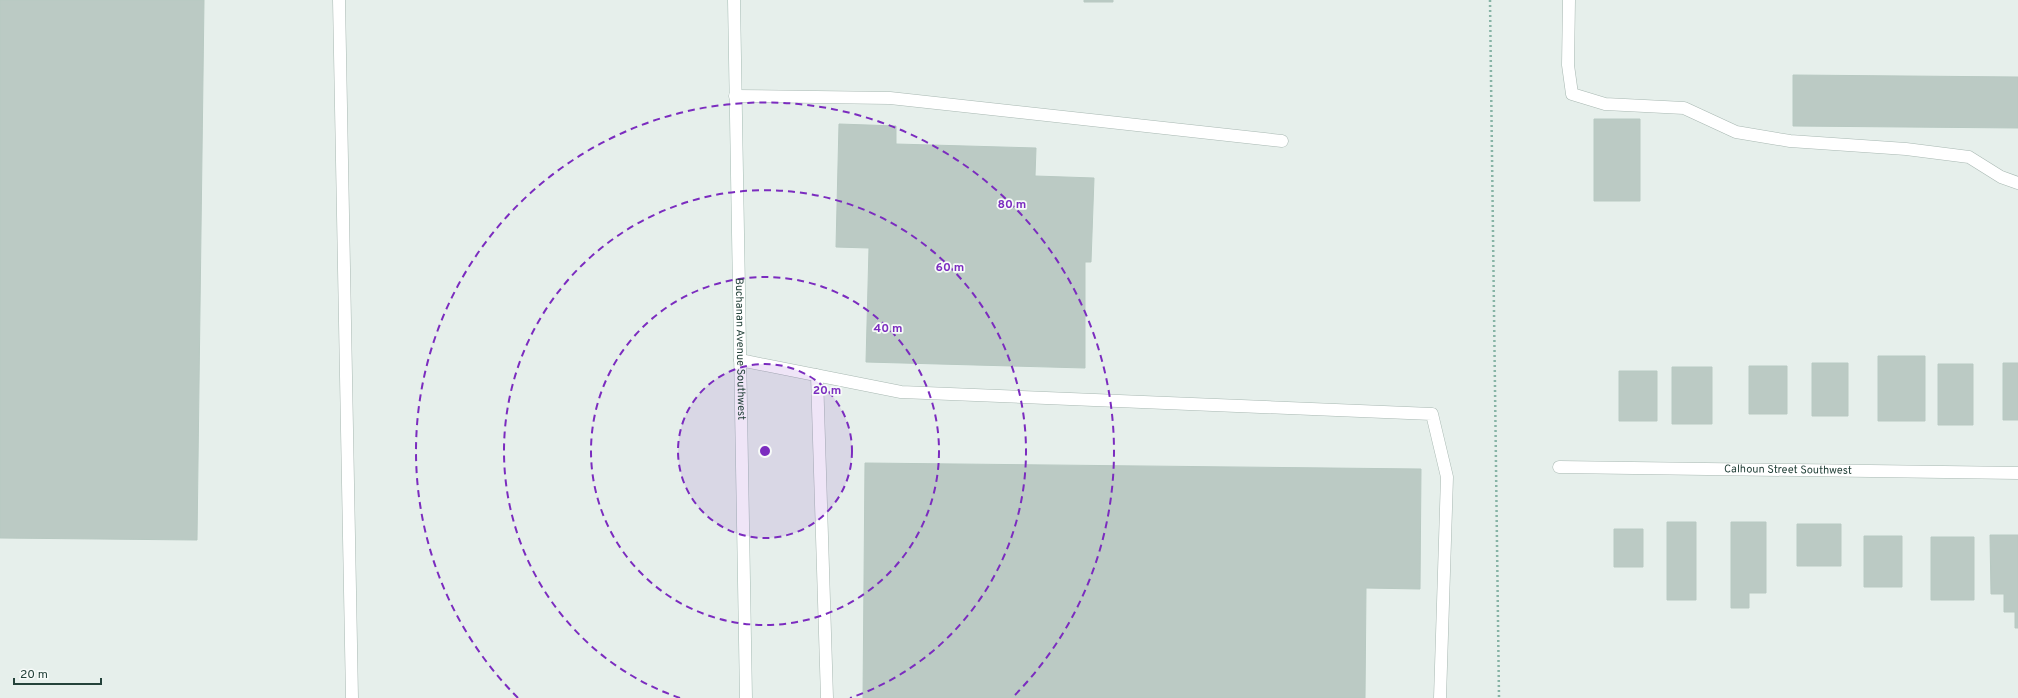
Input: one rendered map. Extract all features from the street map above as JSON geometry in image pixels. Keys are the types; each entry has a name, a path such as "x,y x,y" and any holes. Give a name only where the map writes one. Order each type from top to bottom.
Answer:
{"street":[{"path":"339,0 352,698"},
{"name":"Buchanan Avenue Southwest","path":"734,0 746,698"},
{"path":"1569,0 1568,66 1572,94 1605,104 1684,108 1736,132 1790,141 1906,149 1970,156 2001,177 2018,183"},
{"path":"735,96 890,98 1282,140"},
{"path":"740,360 901,392 1432,414 1447,477 1440,698"},
{"path":"817,375 827,698"},
{"name":"Calhoun Street Southwest","path":"1559,467 2018,473"}],"path":[{"path":"1490,0 1499,698"}],"building":[{"path":"0,0 204,0 197,540 0,538"},
{"path":"1084,0 1113,0 1113,2 1084,2"},
{"path":"1793,75 2018,77 2018,128 1793,126"},
{"path":"1594,119 1640,119 1640,201 1594,201"},
{"path":"839,124 896,126 896,144 1036,148 1035,176 1094,178 1091,262 1085,262 1085,368 866,362 869,248 836,247"},
{"path":"1878,356 1925,356 1925,421 1878,421"},
{"path":"1812,363 1848,363 1848,416 1812,416"},
{"path":"2003,363 2018,363 2018,420 2003,420"},
{"path":"1938,364 1973,364 1973,425 1938,425"},
{"path":"1749,366 1787,366 1787,414 1749,414"},
{"path":"1672,367 1712,367 1712,424 1672,424"},
{"path":"1619,371 1657,371 1657,421 1619,421"},
{"path":"865,463 1421,469 1420,589 1366,588 1365,698 863,698"},
{"path":"1667,522 1696,522 1696,600 1667,600"},
{"path":"1731,522 1766,522 1766,593 1749,593 1749,608 1731,608"},
{"path":"1797,524 1841,524 1841,566 1797,566"},
{"path":"1614,529 1643,529 1643,567 1614,567"},
{"path":"1990,535 2018,535 2018,628 2015,628 2015,612 2004,612 2004,594 1991,594"},
{"path":"1864,536 1902,536 1902,587 1864,587"},
{"path":"1931,537 1974,537 1974,600 1931,600"}]}
